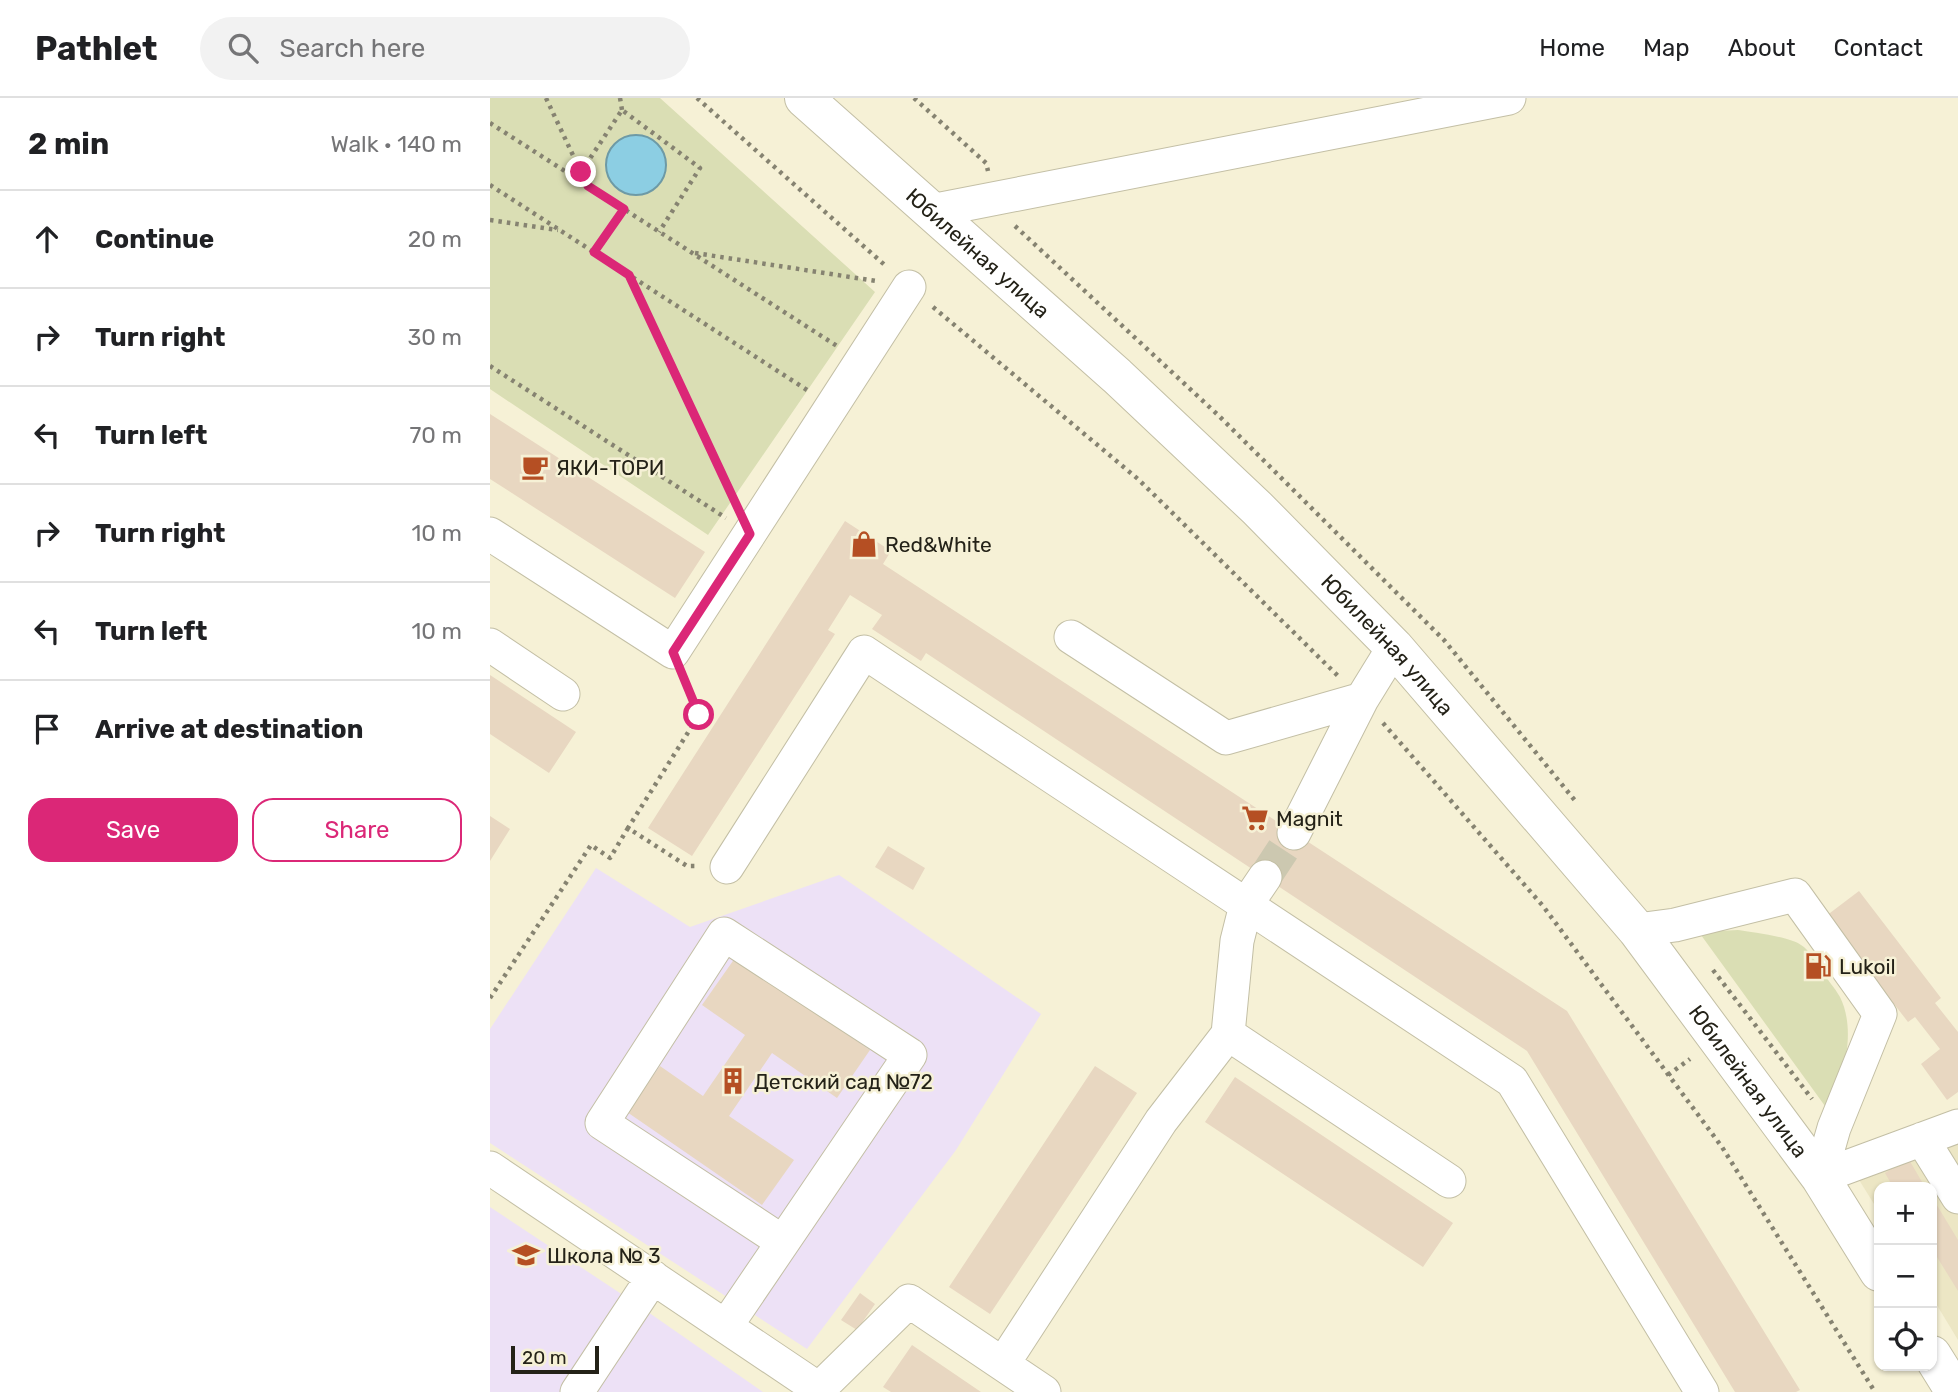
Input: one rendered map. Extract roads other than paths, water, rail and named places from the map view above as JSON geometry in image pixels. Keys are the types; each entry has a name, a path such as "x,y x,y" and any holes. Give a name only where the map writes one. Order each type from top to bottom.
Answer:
{"main road":[{"name":"Юбилейная улица","path":"804,98 1116,376 1257,508 1394,648 1637,929 1819,1177 1874,1264"},
{"path":"1937,1365 1950,1390"}],"street":[{"path":"931,211 1355,141 1462,103 1509,98"},
{"path":"490,534 673,652 909,287"},
{"path":"1071,637 1226,738 1362,699"},
{"path":"490,645 563,694"},
{"path":"1294,833 1362,699 1394,648"},
{"path":"727,867 864,652 1512,1081 1702,1392"},
{"path":"1003,1364 1161,1121 1228,1034 1237,941 1247,905 1265,877"},
{"path":"1637,929 1675,925 1795,895 1880,1014 1834,1128 1819,1177"},
{"path":"726,1326 910,1055 724,934 602,1123 783,1242"},
{"path":"1228,1034 1449,1181"},
{"path":"1819,1177 1958,1126"},
{"path":"1922,1139 1958,1197"},
{"path":"490,1168 819,1391 909,1301 1044,1392"},
{"path":"577,1392 653,1277"}],"water":[{"path":"630,135 642,135 661,148 666,165 664,177 653,190 642,195 630,195 611,182 606,171 606,159 619,140"}],"tunnel":[{"path":"1265,877 1294,833"}],"place":[{"name":"ЯКИ-ТОРИ","path":"535,467"},
{"name":"Red&White","path":"864,544"},
{"name":"Magnit","path":"1255,818"},
{"name":"Lukoil","path":"1818,966"},
{"name":"Детский сад №72","path":"733,1081"},
{"name":"Школа № 3","path":"526,1255"}]}
